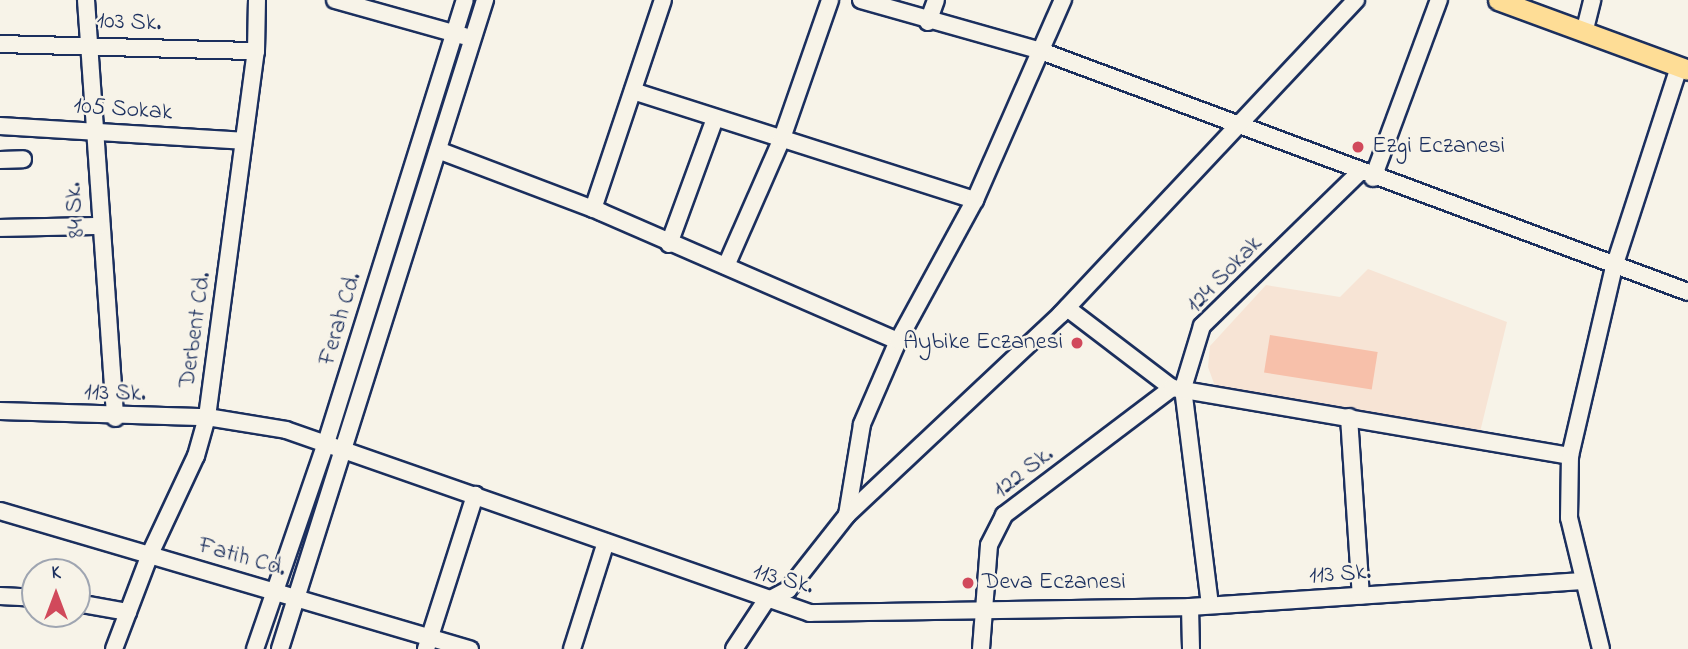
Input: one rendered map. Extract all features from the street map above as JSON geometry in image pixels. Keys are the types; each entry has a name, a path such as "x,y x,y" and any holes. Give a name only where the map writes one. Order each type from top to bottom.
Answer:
{"main road":[{"path":"1498,0 1584,29 1684,69"}],"street":[{"name":"84 Sk.","path":"86,0 91,43 99,226 115,418"},
{"name":"Derbent Cd.","path":"114,649 150,554 196,456 207,417 256,51 257,0"},
{"path":"335,0 472,38"},
{"name":"Ferah Cd.","path":"255,649 326,443 465,0"},
{"name":"Ferah Cd.","path":"280,649 485,0"},
{"path":"593,209 663,0"},
{"path":"726,266 781,141 830,0"},
{"path":"861,0 928,22 1041,51 1366,175 1688,292"},
{"path":"928,22 936,0"},
{"path":"847,515 862,424 898,341 975,200 1063,0"},
{"path":"734,649 765,601 788,590 847,515 1067,308 1240,127 1356,0"},
{"path":"1366,175 1439,0"},
{"path":"1584,29 1592,0"},
{"name":"103 Sk.","path":"0,44 91,43 256,51"},
{"path":"1601,649 1582,581 1569,518 1570,456 1614,267 1684,69"},
{"path":"633,91 781,141 975,200"},
{"path":"669,244 715,118"},
{"name":"105 Sokak","path":"0,126 243,141"},
{"path":"438,150 593,209 898,341"},
{"path":"0,160 23,159"},
{"name":"124 Sokak","path":"1210,605 1177,388 1202,326 1366,175"},
{"path":"0,228 99,226"},
{"path":"1067,308 1177,388 1570,456"},
{"name":"122 Sk.","path":"981,649 989,545 1004,515 1177,388"},
{"name":"113 Sk.","path":"0,411 115,418 207,417 286,430 475,495 765,601 810,613 983,613 1190,607 1582,581"},
{"path":"1349,417 1361,596"},
{"path":"428,643 475,495"},
{"name":"Fatih Cd.","path":"0,512 150,554 274,595 298,596 428,643 470,649"},
{"path":"572,649 606,542"},
{"path":"0,596 21,597"},
{"path":"91,605 128,612"},
{"path":"1190,607 1191,649"}],"shaded area":[{"path":"1368,269 1507,322 1479,436 1216,389 1208,367 1210,346 1266,285 1340,297"}],"building":[{"path":"1270,335 1378,352 1372,390 1264,373"}],"place":[{"name":"Ezgi Eczanesi","path":"1358,147"},
{"name":"Aybike Eczanesi","path":"1077,343"},
{"name":"Deva Eczanesi","path":"968,583"}]}
